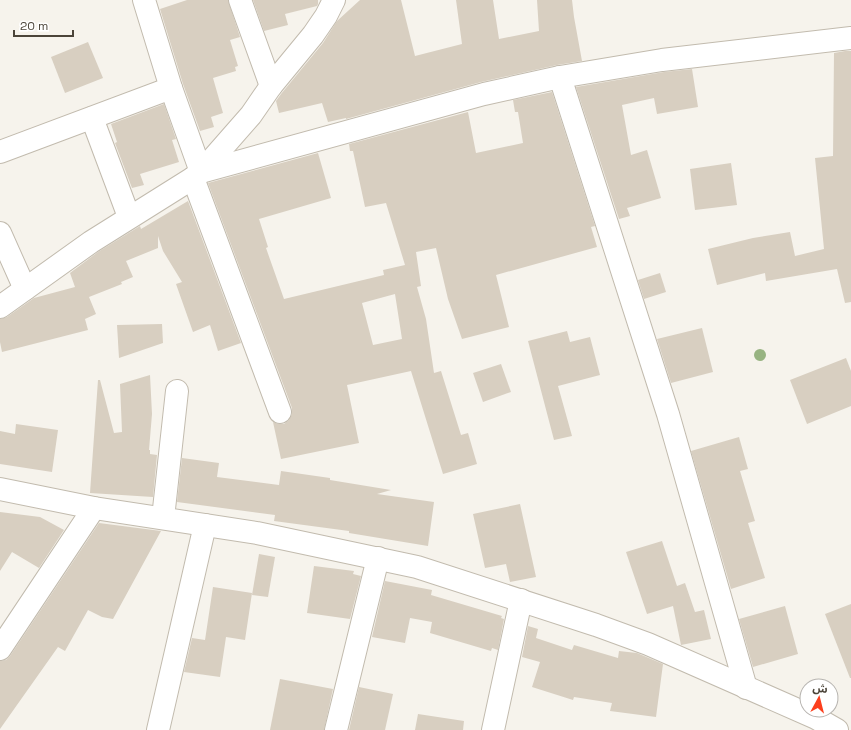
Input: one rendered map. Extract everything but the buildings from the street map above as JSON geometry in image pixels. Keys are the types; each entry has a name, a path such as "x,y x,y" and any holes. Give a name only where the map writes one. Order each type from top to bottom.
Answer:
{"street":[{"path":"144,0 197,175 280,412"},
{"path":"240,0 271,86"},
{"path":"197,175 251,115 271,86 313,35 326,16 334,0"},
{"path":"0,307 91,242 197,175 484,94 560,77 669,59 851,38"},
{"path":"560,77 668,414 746,688"},
{"path":"0,152 171,88"},
{"path":"92,118 129,217"},
{"path":"0,233 25,289"},
{"path":"163,518 178,391"},
{"path":"0,489 94,508 257,533 417,567 596,625 641,642 816,718 837,730"},
{"path":"0,649 94,508"},
{"path":"158,730 205,525"},
{"path":"336,730 378,558"},
{"path":"493,730 521,600"}]}
